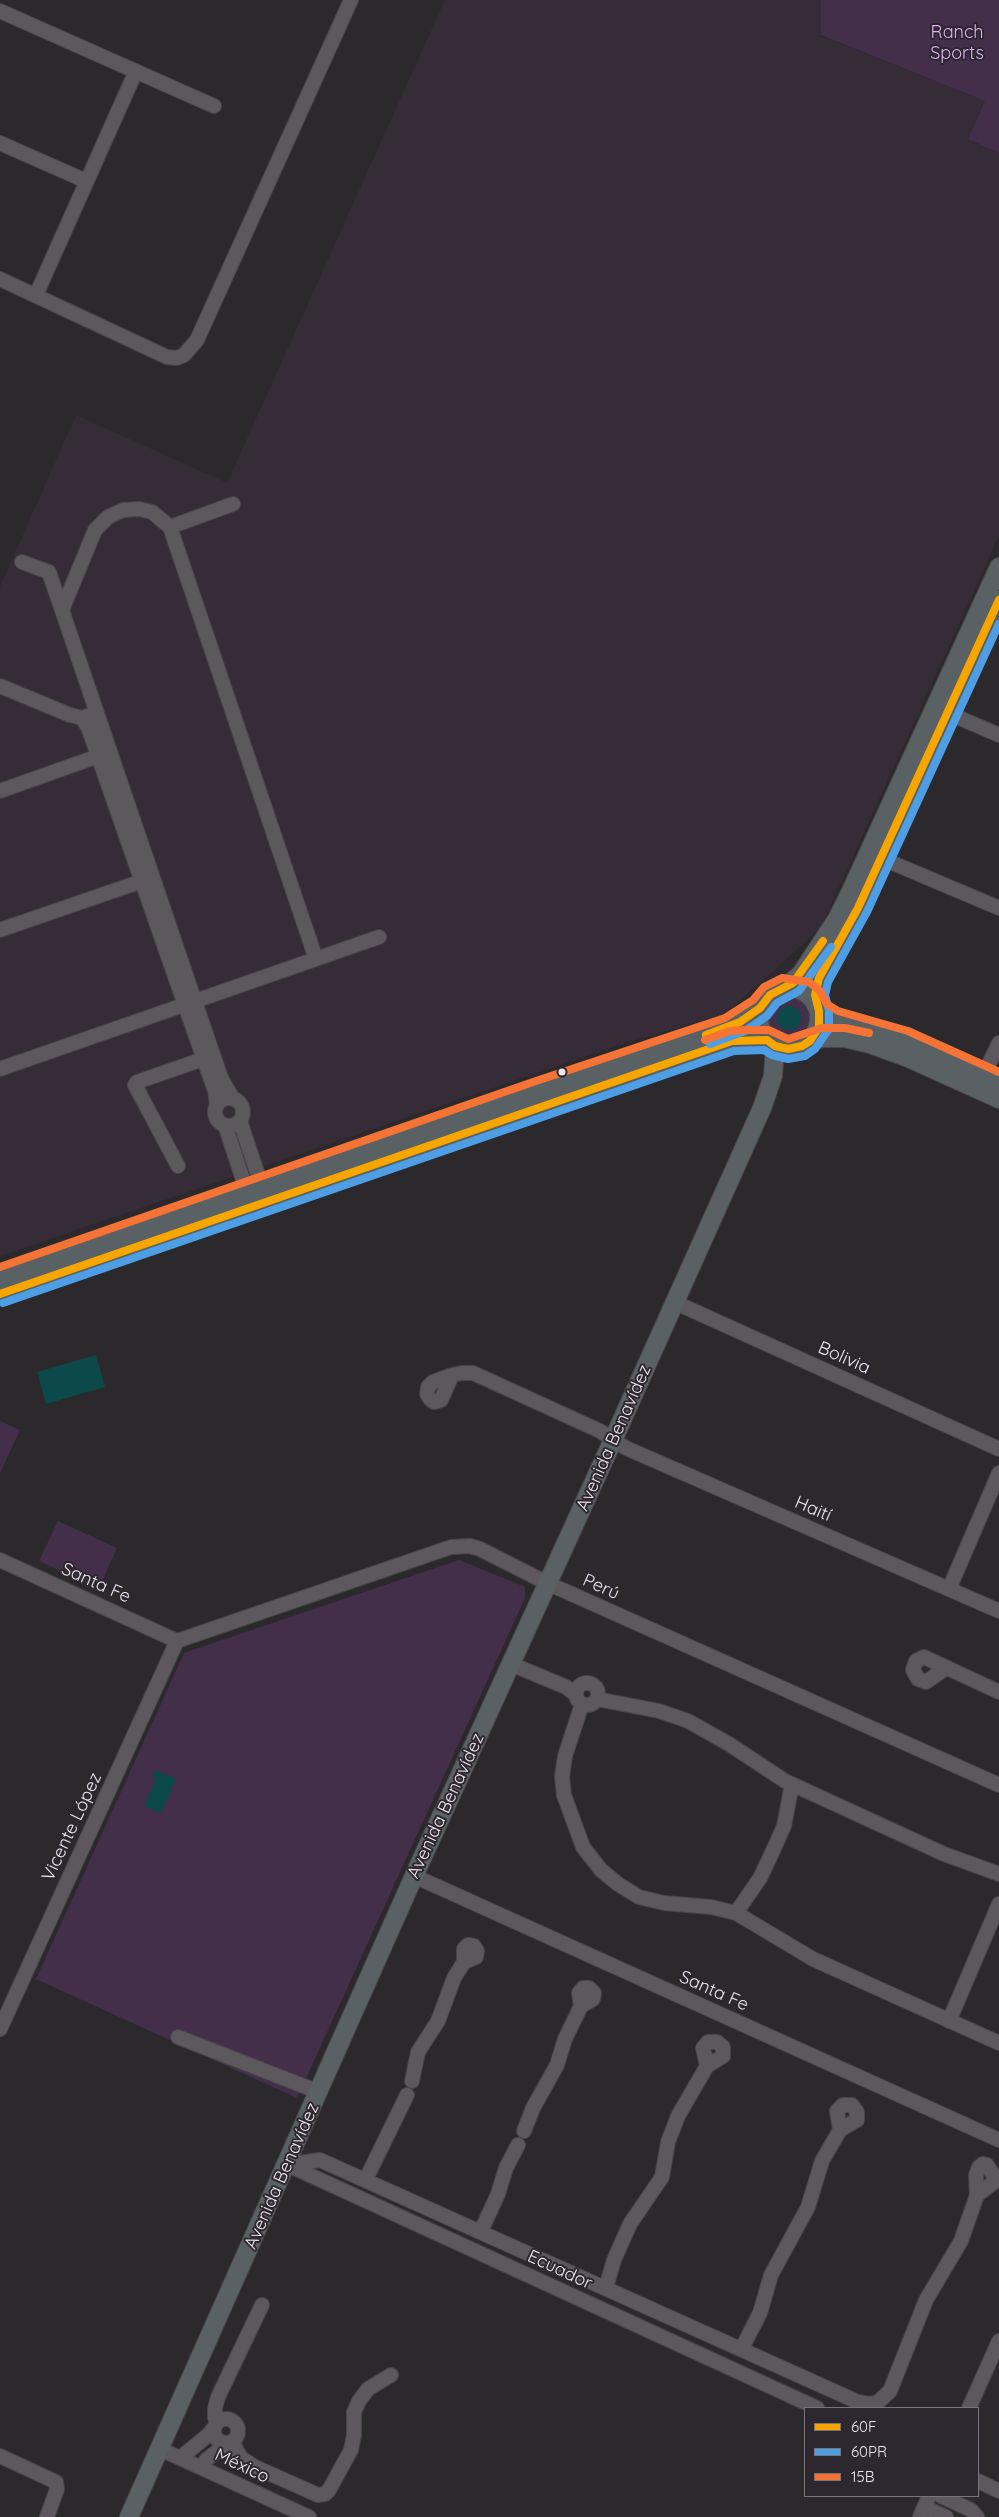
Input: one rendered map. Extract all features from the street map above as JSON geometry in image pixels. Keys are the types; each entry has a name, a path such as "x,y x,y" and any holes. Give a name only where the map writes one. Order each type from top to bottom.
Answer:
{"main road":[{"path":"0,1278 539,1090 721,1030 740,1022 760,1008 770,995 784,988 801,974 848,898 999,567"},
{"path":"806,1044 819,1027 815,994 819,978 858,908 999,600"},
{"path":"784,988 804,991 818,1008 834,1020 904,1040 991,1080"},
{"path":"760,1008 759,1025 771,1043"},
{"path":"0,1294 732,1041 771,1043 788,1049 823,1038 844,1038 870,1044 906,1057 999,1100"},
{"name":"Avenida Benavídez","path":"129,2517 414,1876 614,1440 766,1097 773,1076 771,1043"},
{"name":"Avenida Benavídez","path":"766,1097 790,1059 806,1044"}],"street":[{"path":"0,279 167,356 177,358 191,349 351,0"},
{"path":"0,11 214,106"},
{"path":"36,295 136,71"},
{"path":"0,144 86,181"},
{"path":"170,527 233,504"},
{"path":"62,610 95,530 108,517 123,510 139,509 152,512 170,527 316,959"},
{"path":"22,562 66,576 76,573"},
{"path":"49,572 96,713 105,754 190,1003 222,1078 233,1099 242,1108 240,1121 255,1190"},
{"path":"0,686 70,715 82,718 96,713"},
{"path":"948,713 999,735"},
{"path":"82,718 105,754"},
{"path":"0,791 105,754"},
{"path":"881,858 999,908"},
{"path":"0,930 148,880"},
{"path":"0,1069 378,937"},
{"path":"190,1003 203,1059 217,1105 216,1118 225,1125 255,1190"},
{"path":"991,1080 999,1044"},
{"path":"178,1166 135,1085 137,1082 203,1059"},
{"path":"217,1105 224,1099 233,1099"},
{"path":"225,1125 232,1126 240,1121"},
{"name":"Bolivia","path":"674,1302 999,1449"},
{"name":"Haití","path":"452,1375 473,1373 600,1431 626,1448 999,1610"},
{"path":"949,1588 999,1473"},
{"name":"Perú","path":"177,1641 450,1547 470,1546 480,1549 547,1583 999,1785"},
{"name":"Santa Fe","path":"0,1560 177,1641"},
{"name":"Vicente López","path":"0,2029 177,1641"},
{"path":"513,1660 579,1694 592,1704 597,1699 598,1692 594,1685 588,1682 579,1694 562,1777 564,1795 577,1834 592,1858 618,1884 639,1897 664,1903 724,1908 736,1913 813,1959 999,2043"},
{"path":"946,1668 999,1692"},
{"path":"597,1699 659,1711 688,1721 792,1784 944,1854 999,1874"},
{"path":"736,1913 760,1878 772,1855 784,1826 792,1784"},
{"name":"Santa Fe","path":"414,1876 999,2140"},
{"path":"949,2022 999,1904"},
{"path":"366,2179 407,2095 417,2091 416,2084 412,2081 418,2052 438,2022 454,1978 464,1962"},
{"path":"481,2231 498,2194 506,2168 518,2144 523,2145 528,2140 528,2134 524,2131 533,2108 557,2065 562,2048 581,2006"},
{"path":"178,2037 319,2092"},
{"path":"606,2287 614,2260 630,2224 662,2177 671,2130 708,2066"},
{"path":"742,2348 760,2313 771,2275 808,2207 822,2161 840,2130"},
{"path":"287,2165 320,2160 742,2348 858,2402 877,2403 890,2391 926,2300 961,2241 977,2195"},
{"name":"Ecuador","path":"287,2165 815,2407"},
{"path":"262,2305 218,2397 215,2408 216,2439 230,2442 241,2458 255,2467 318,2495 325,2494 351,2450 354,2435 354,2412 359,2401 368,2389 391,2375"},
{"path":"969,2407 999,2340"},
{"path":"180,2458 207,2436 216,2425 226,2419 236,2424 237,2436 206,2460 203,2468"},
{"name":"México","path":"160,2449 309,2517"},
{"path":"0,2456 56,2482 56,2489 46,2517"},
{"path":"979,2481 999,2490"},
{"path":"943,2497 971,2510 977,2517"},
{"path":"924,2507 946,2517"}],"shaded area":[{"path":"445,0 821,0 821,36 985,101 968,139 999,153 999,536 820,929 725,1014 625,1043 0,1256 0,587 76,415 227,483"}],"green space":[{"name":"Ranch Sports","path":"821,0 999,0 999,153 968,139 985,101 821,35"},
{"path":"789,996 804,1002 810,1017 804,1032 789,1038 774,1032 768,1017 774,1002"},
{"path":"0,1421 20,1430 0,1473"},
{"path":"58,1521 117,1548 99,1588 39,1561"},
{"path":"459,1560 525,1587 525,1598 297,2098 36,1979 184,1653"}],"water":[{"path":"789,1006 794,1007 800,1013 800,1023 794,1029 789,1030 784,1029 778,1023 777,1018 778,1013 784,1007"},
{"path":"96,1355 105,1387 46,1404 37,1372"},
{"path":"155,1770 176,1779 161,1813 144,1806 156,1779 152,1777"}],"transit line":[{"name":"60F","path":"0,1294 732,1041 767,1040 775,1046 788,1049 802,1046 810,1041 819,1027 819,1011 815,995 819,978 858,908 999,600"},
{"name":"60PR","path":"3,1303 734,1051 764,1050 772,1055 788,1059 805,1056 815,1049 829,1029 829,1010 825,995 828,982 867,912 999,624"},
{"name":"60F","path":"706,1035 740,1022 760,1008 770,995 793,983 823,941"},
{"name":"60PR","path":"710,1044 745,1031 767,1016 777,1003 799,991 831,947"},
{"name":"15B","path":"0,1267 536,1081 725,1018 753,1000 764,987 782,978 809,982 820,991 827,1004 838,1011 908,1031 999,1072"},
{"name":"15B","path":"705,1040 730,1031 747,1030 769,1030 788,1039 822,1028 845,1028 869,1033"}]}
